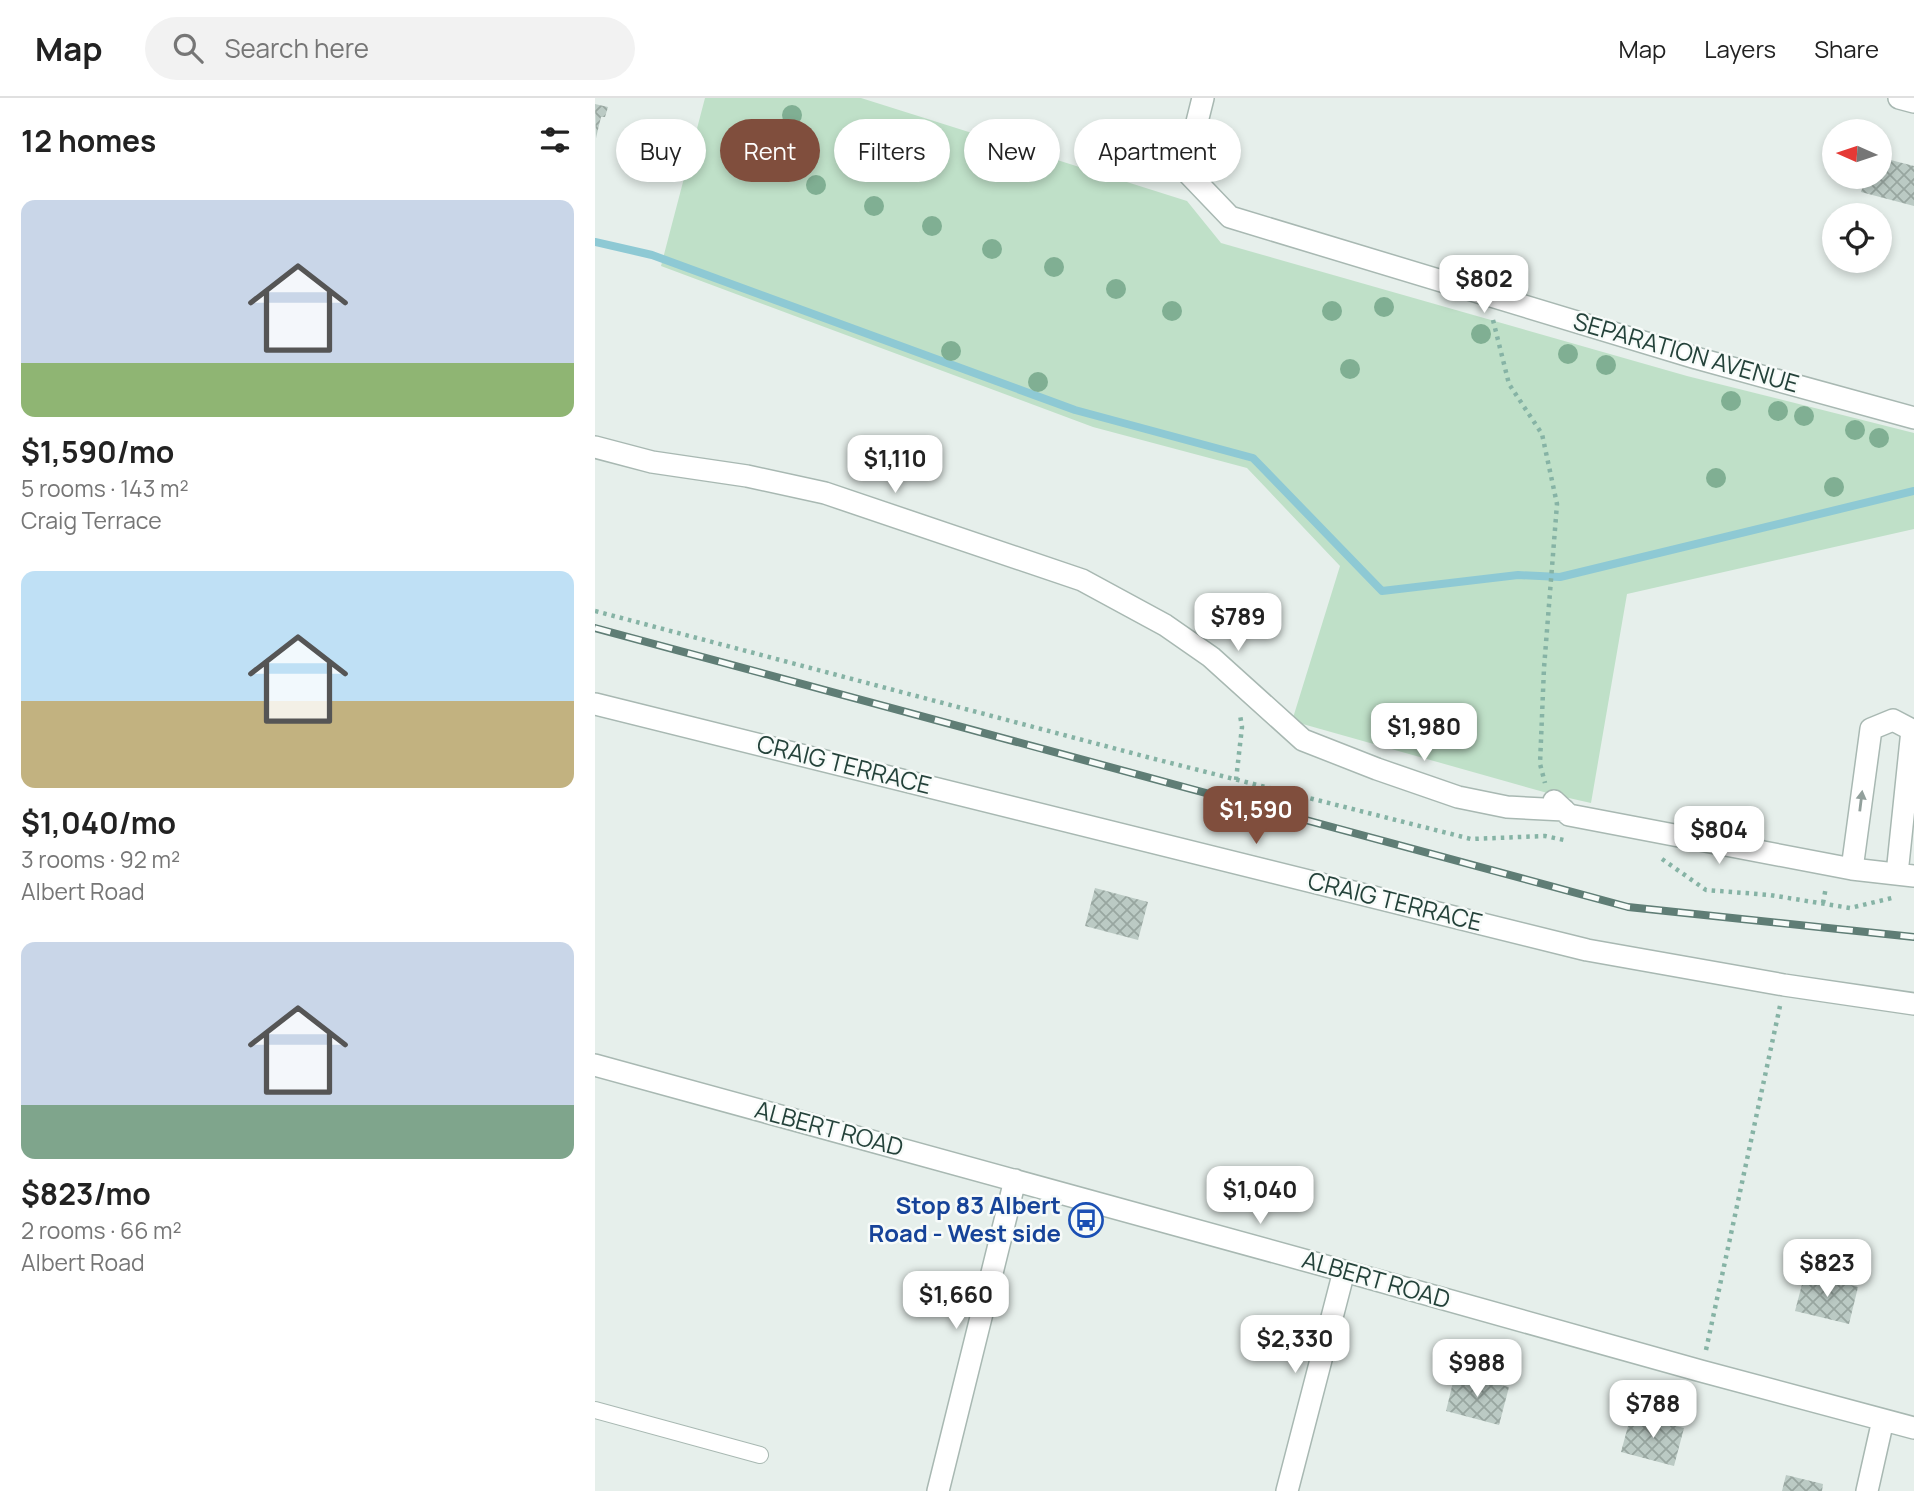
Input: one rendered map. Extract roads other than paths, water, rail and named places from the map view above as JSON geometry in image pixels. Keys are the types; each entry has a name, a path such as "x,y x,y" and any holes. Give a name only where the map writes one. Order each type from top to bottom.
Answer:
{"street":[{"name":"SEPARATION AVENUE","path":"1203,98 1185,170 1230,217 1696,358 1914,418"},
{"path":"1899,98 1914,102"},
{"path":"595,447 652,462 747,476 825,493 1082,580 1165,625 1211,657 1303,740 1458,797 1507,807 1557,803 1569,815 1619,826 1853,869 1906,875 1912,730 1893,720 1871,729 1853,869"},
{"name":"CRAIG TERRACE","path":"595,704 1587,950 1784,985 1914,1004"},
{"name":"ALBERT ROAD","path":"595,1065 1914,1428"},
{"path":"938,1491 1015,1180"},
{"path":"1287,1491 1344,1270"},
{"path":"1867,1491 1883,1420"}],"lane":[{"path":"595,1410 760,1455"}],"waterway":[{"path":"595,242 652,255 1075,410 1253,458 1382,591 1518,575 1560,577 1914,491"}],"railway":[{"path":"595,628 1628,907 1914,937"}],"place":[{"name":"Stop 83 Albert Road - West side","path":"1086,1220"}]}
